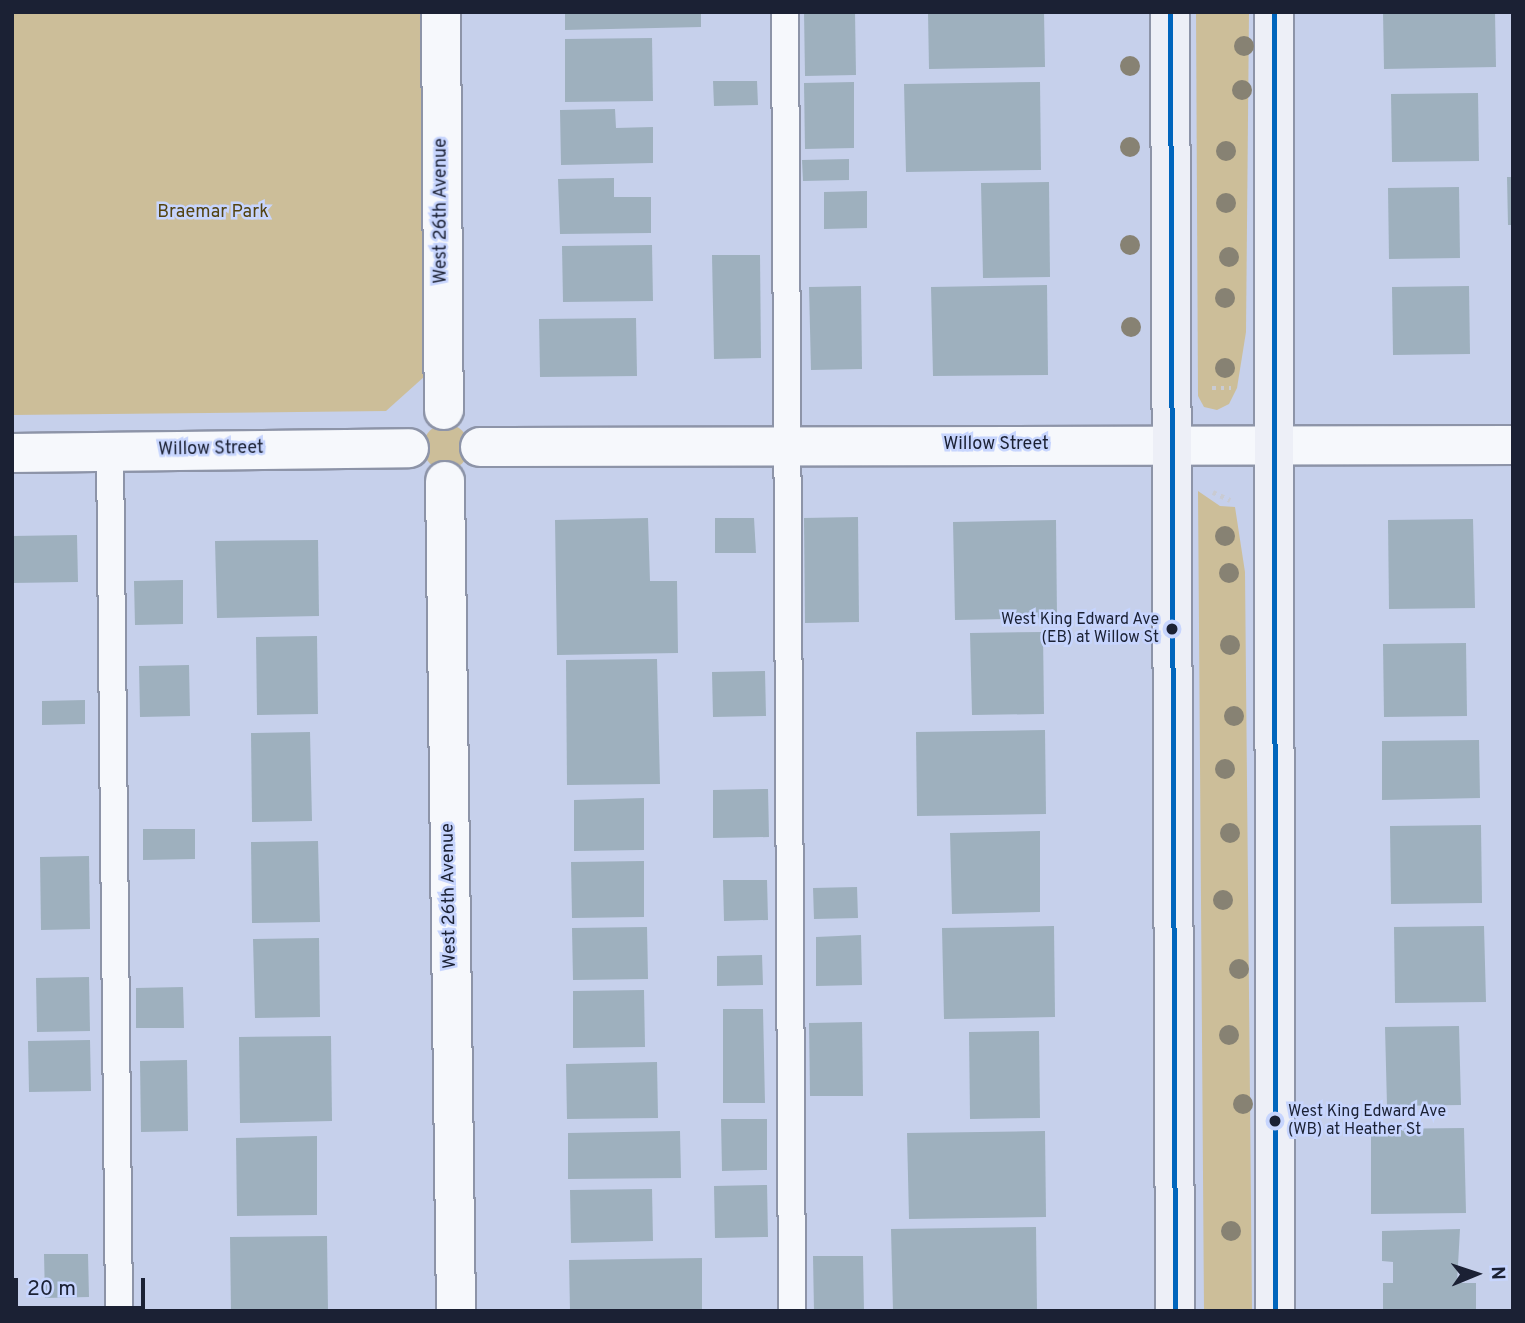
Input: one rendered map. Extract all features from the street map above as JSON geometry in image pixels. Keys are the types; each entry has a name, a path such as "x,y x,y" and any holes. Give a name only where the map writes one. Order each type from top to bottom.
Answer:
{"main road":[{"path":"1170,12 1175,1311"},
{"path":"1274,12 1272,444 1275,1311"}],"street":[{"name":"West 26th Avenue","path":"441,12 444,410"},
{"path":"444,410 470,421 480,447 470,471 445,481 421,472 410,447 419,422 444,410"},
{"name":"Willow Street","path":"480,447 1513,445"},
{"name":"Willow Street","path":"12,453 410,447"},
{"name":"West 26th Avenue","path":"445,481 456,1311"}],"lane":[{"path":"785,12 791,445 792,1311"},
{"path":"110,451 119,1311"}],"green space":[{"name":"Braemar Park","path":"12,12 422,12 425,376 386,411 12,415"},
{"path":"1196,12 1249,12 1246,332 1237,388 1229,404 1217,410 1204,407 1198,396"},
{"path":"446,424 463,430 469,447 463,464 446,470 429,464 423,447 429,430"},
{"path":"1198,491 1220,506 1235,507 1245,572 1252,1311 1204,1311"}],"building":[{"path":"565,12 701,12 701,27 565,30"},
{"path":"804,12 855,12 856,75 805,76"},
{"path":"928,12 1044,12 1045,67 929,69"},
{"path":"1383,12 1495,12 1496,67 1384,69"},
{"path":"652,38 653,101 565,102 565,39"},
{"path":"713,81 757,81 758,105 714,106"},
{"path":"854,82 854,148 805,149 804,83"},
{"path":"1040,82 1041,170 906,172 904,84"},
{"path":"1478,93 1479,161 1392,162 1391,94"},
{"path":"615,109 616,128 653,127 653,163 561,165 560,110"},
{"path":"849,159 849,180 803,181 802,160"},
{"path":"1507,177 1513,177 1513,225 1508,225"},
{"path":"614,178 614,197 651,197 651,233 560,234 558,179"},
{"path":"1049,182 1050,277 983,278 981,183"},
{"path":"1459,187 1460,258 1389,259 1388,188"},
{"path":"867,191 867,228 824,229 824,192"},
{"path":"652,245 653,301 563,302 562,246"},
{"path":"712,255 760,255 761,358 714,359"},
{"path":"1047,285 1048,375 933,376 931,287"},
{"path":"861,286 862,369 811,370 809,287"},
{"path":"1469,286 1470,354 1393,355 1392,287"},
{"path":"636,318 637,376 540,377 539,319"},
{"path":"858,517 859,622 805,623 804,518"},
{"path":"648,518 650,581 677,581 678,653 557,655 555,520"},
{"path":"715,518 754,518 756,553 715,553"},
{"path":"1473,519 1475,608 1389,609 1388,520"},
{"path":"1056,520 1057,618 955,620 953,522"},
{"path":"77,535 78,582 12,583 12,536"},
{"path":"318,540 319,616 217,618 215,541"},
{"path":"183,580 183,624 135,625 134,581"},
{"path":"1043,632 1044,714 972,715 970,633"},
{"path":"317,636 318,714 257,715 256,637"},
{"path":"1466,643 1467,716 1384,717 1383,644"},
{"path":"657,659 660,784 567,785 566,660"},
{"path":"189,665 190,716 140,717 139,666"},
{"path":"765,671 766,716 713,717 712,672"},
{"path":"85,700 85,724 42,725 42,701"},
{"path":"1045,730 1046,814 917,816 916,732"},
{"path":"310,732 312,821 252,822 251,733"},
{"path":"1479,740 1480,798 1382,800 1382,741"},
{"path":"768,789 769,837 713,838 713,790"},
{"path":"644,798 644,850 574,851 574,800"},
{"path":"1481,825 1482,903 1391,904 1390,826"},
{"path":"143,829 195,829 195,859 143,860"},
{"path":"1040,831 1040,912 952,914 950,833"},
{"path":"318,841 320,922 252,923 251,842"},
{"path":"89,856 90,929 41,930 40,857"},
{"path":"644,861 644,917 572,918 571,862"},
{"path":"723,880 767,880 768,920 724,921"},
{"path":"857,887 858,918 814,919 813,888"},
{"path":"1054,926 1055,1017 944,1019 942,928"},
{"path":"1484,926 1486,1002 1395,1003 1394,927"},
{"path":"647,927 648,979 573,980 572,928"},
{"path":"861,935 862,985 816,986 816,937"},
{"path":"319,938 320,1017 255,1018 253,939"},
{"path":"762,955 763,985 717,986 717,956"},
{"path":"89,977 90,1031 37,1032 36,978"},
{"path":"183,987 184,1028 136,1028 136,988"},
{"path":"644,990 645,1047 573,1048 573,991"},
{"path":"723,1009 763,1009 765,1103 723,1103"},
{"path":"862,1022 863,1096 810,1096 809,1023"},
{"path":"1459,1026 1461,1105 1387,1106 1385,1027"},
{"path":"1039,1031 1040,1118 970,1119 969,1032"},
{"path":"331,1036 332,1121 240,1123 239,1037"},
{"path":"90,1040 91,1091 29,1092 28,1041"},
{"path":"187,1060 188,1131 141,1132 140,1061"},
{"path":"657,1062 658,1118 567,1119 566,1064"},
{"path":"721,1119 767,1119 767,1170 722,1171"},
{"path":"1464,1128 1466,1213 1371,1214 1371,1129"},
{"path":"680,1131 681,1178 568,1179 568,1133"},
{"path":"1045,1131 1046,1217 909,1219 907,1133"},
{"path":"317,1136 317,1215 237,1216 236,1138"},
{"path":"767,1185 768,1237 715,1238 714,1186"},
{"path":"652,1189 653,1241 571,1243 570,1190"},
{"path":"1036,1227 1037,1311 893,1311 891,1229"},
{"path":"1460,1229 1457,1283 1476,1283 1476,1311 1383,1311 1383,1283 1393,1283 1393,1262 1382,1261 1382,1231"},
{"path":"327,1236 328,1311 231,1311 230,1237"},
{"path":"44,1254 88,1254 89,1297 45,1298"},
{"path":"813,1256 863,1256 864,1311 814,1311"},
{"path":"702,1258 702,1311 570,1311 569,1260"}],"transit line":[{"path":"1170,12 1175,1311"},
{"path":"1274,12 1275,1311"}],"place":[{"name":"West King Edward Ave (EB) at Willow St","path":"1172,629"},
{"name":"West King Edward Ave (WB) at Heather St","path":"1275,1121"}]}
